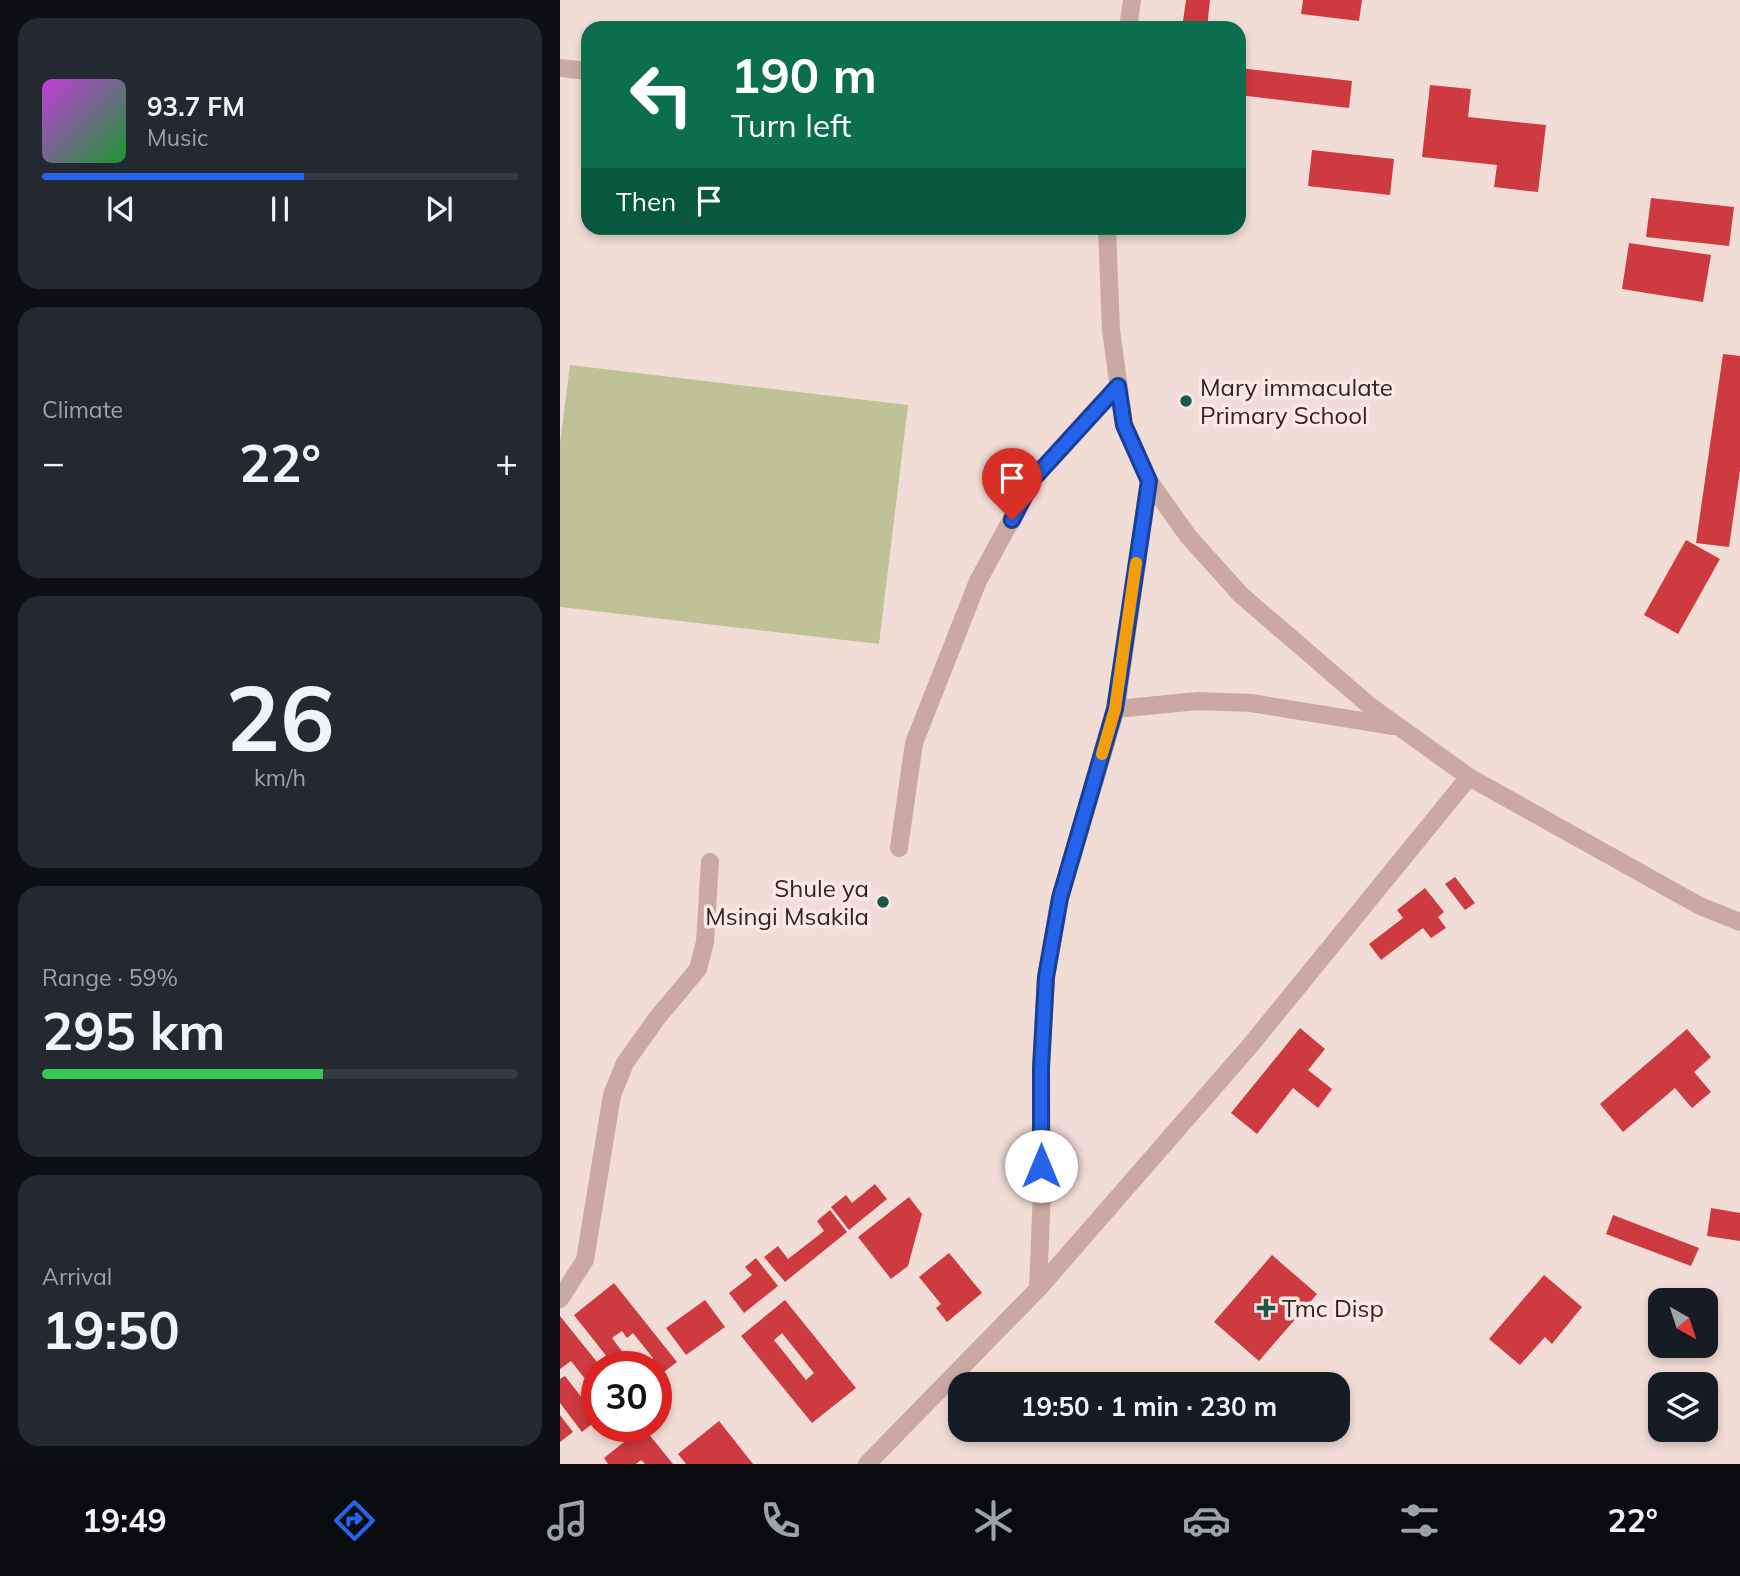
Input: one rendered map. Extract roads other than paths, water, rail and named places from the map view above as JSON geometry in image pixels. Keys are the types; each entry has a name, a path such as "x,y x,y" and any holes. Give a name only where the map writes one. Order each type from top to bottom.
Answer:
{"street":[{"path":"1129,21 1132,0"},
{"path":"560,68 581,70"},
{"path":"1107,235 1111,330 1124,425 1149,481 1188,536 1241,595 1370,706 1469,777 1700,906 1740,922"},
{"path":"899,848 914,743 978,581 1034,478 1118,386"},
{"path":"1038,1289 1042,1191 1041,1068 1046,977 1060,898 1115,709 1149,481"},
{"path":"1115,709 1198,701 1251,703 1400,727"},
{"path":"867,1464 1038,1289 1249,1047 1469,777"},
{"path":"560,1299 585,1260 612,1095 625,1063 657,1018 698,969 705,942 710,862"}],"place":[{"name":"Mary immaculate Primary School","path":"1186,401"},
{"name":"Shule ya Msingi Msakila","path":"883,902"},
{"name":"Tmc Disp","path":"1266,1308"}]}
